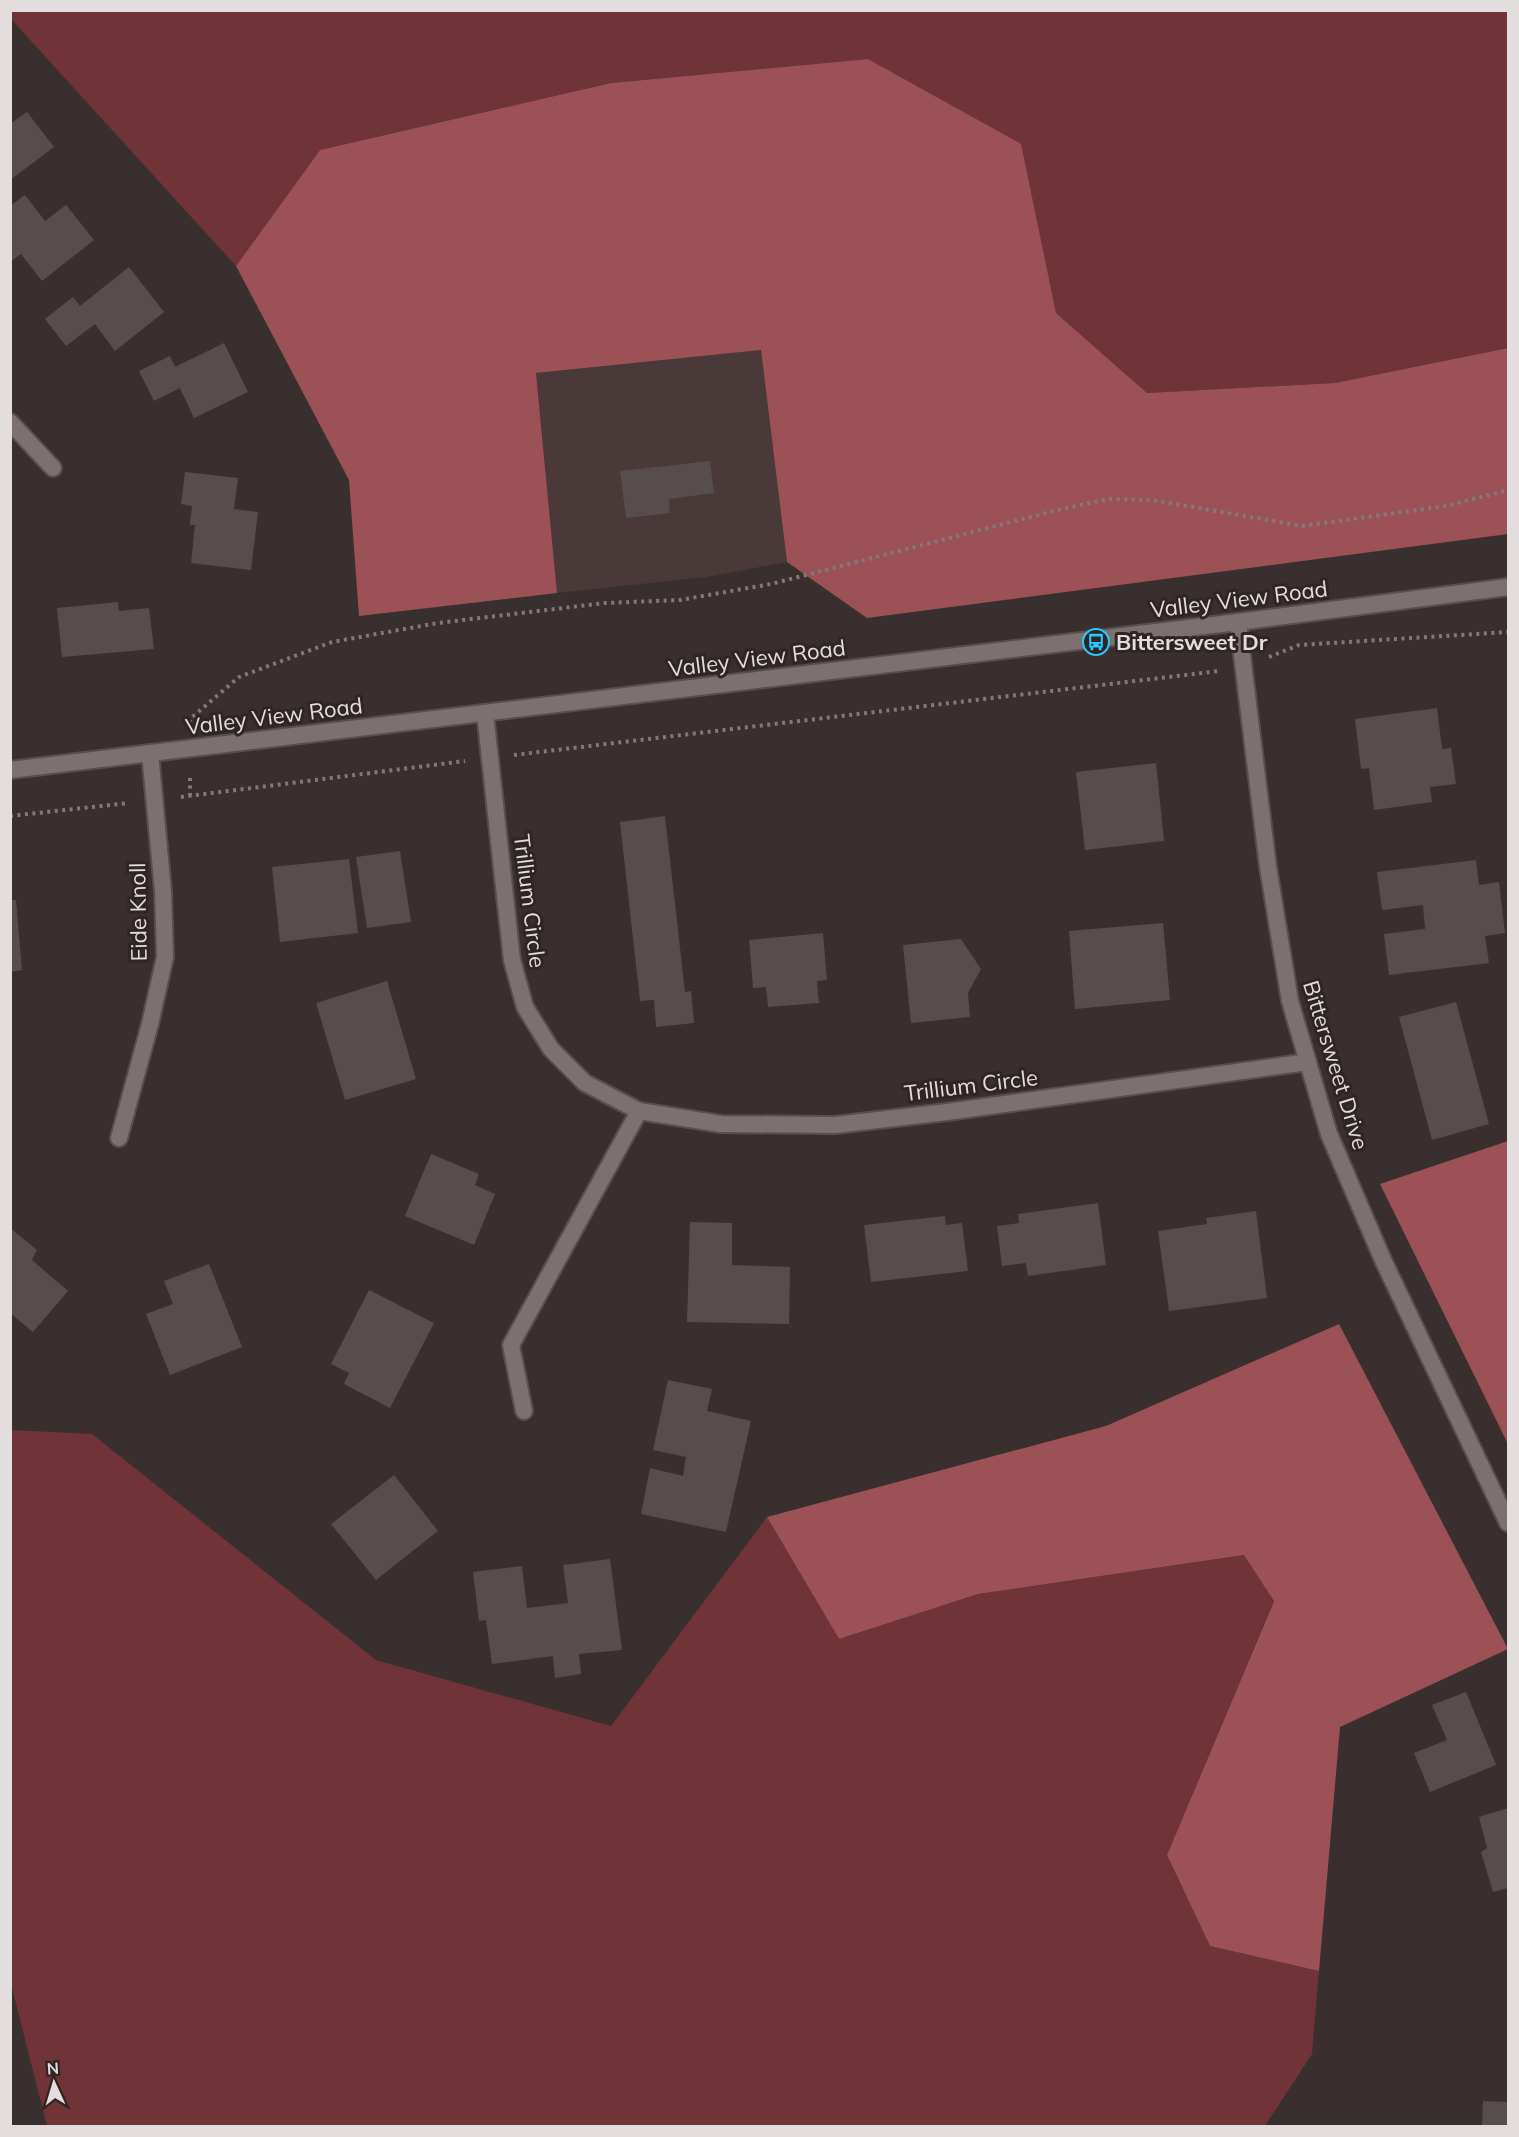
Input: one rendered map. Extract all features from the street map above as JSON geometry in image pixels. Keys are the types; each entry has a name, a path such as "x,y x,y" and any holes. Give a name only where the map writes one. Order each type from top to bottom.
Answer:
{"street":[{"path":"10,422 52,468"},
{"name":"Valley View Road","path":"10,770 1238,622 1509,587"},
{"name":"Bittersweet Drive","path":"1238,622 1268,867 1290,1001 1329,1134 1383,1260 1509,1523"},
{"name":"Trillium Circle","path":"485,713 512,960 525,1007 551,1049 585,1083 639,1111 721,1124 835,1125 948,1112 1308,1062"},
{"name":"Eide Knoll","path":"119,1138 150,1024 165,957 163,891 150,753"},
{"path":"525,1411 511,1345 639,1111"}],"path":[{"path":"190,796 190,719 239,677 332,642 438,623 605,603 680,600 771,584 1062,508 1108,499 1153,500 1302,526 1446,506 1509,490"},
{"path":"10,816 1243,668 1299,645 1509,632"}],"shaded area":[{"path":"11,10 1508,11 1508,348 1335,383 1147,393 1056,313 1020,144 868,59 611,83 320,150 236,266 11,19"},
{"path":"868,59 1021,144 1056,313 1147,393 1335,383 1508,348 1508,534 867,618 787,562 761,350 536,373 557,593 359,616 349,480 236,266 320,150 611,83"},
{"path":"761,350 787,562 706,577 557,593 536,373"},
{"path":"1508,1141 1508,1444 1380,1184"},
{"path":"1339,1324 1508,1649 1340,1727 1319,1971 1210,1946 1167,1855 1274,1601 1244,1555 978,1594 839,1639 767,1517 1106,1426"},
{"path":"10,1430 92,1434 376,1660 611,1726 767,1517 839,1639 978,1594 1244,1555 1274,1600 1167,1855 1210,1946 1319,1971 1312,2054 1265,2126 47,2126 10,1980"}],"building":[{"path":"27,112 54,147 10,180 10,124"},
{"path":"25,195 45,221 66,205 94,240 42,281 21,254 10,262 10,206"},
{"path":"129,267 164,312 115,351 95,324 66,346 45,319 73,297 80,306"},
{"path":"224,343 248,392 194,418 180,388 154,401 139,371 170,356 175,367"},
{"path":"710,461 714,493 669,499 670,513 626,518 620,471"},
{"path":"185,472 238,478 234,509 258,512 251,570 191,563 195,525 190,525 192,506 181,504"},
{"path":"118,602 119,611 149,608 154,649 62,657 57,608"},
{"path":"1437,708 1442,749 1451,748 1456,784 1430,787 1432,802 1374,810 1369,768 1361,769 1355,719"},
{"path":"1156,763 1164,841 1085,850 1076,772"},
{"path":"665,816 685,992 691,991 694,1023 656,1027 654,1000 640,1001 620,822"},
{"path":"400,851 411,922 367,928 356,857"},
{"path":"349,859 358,933 280,942 272,867"},
{"path":"1476,860 1479,885 1499,882 1505,933 1485,936 1489,963 1389,975 1384,934 1425,929 1423,905 1382,910 1377,872"},
{"path":"10,900 16,900 22,970 10,972"},
{"path":"1163,923 1170,1000 1075,1009 1069,931"},
{"path":"823,933 827,980 817,981 819,1003 768,1007 766,987 753,988 749,940"},
{"path":"961,939 981,969 968,993 970,1017 911,1023 903,945"},
{"path":"387,981 416,1079 345,1100 316,1003"},
{"path":"1456,1002 1489,1124 1432,1140 1399,1017"},
{"path":"431,1154 479,1174 475,1185 495,1194 474,1245 405,1216"},
{"path":"1098,1203 1106,1265 1028,1276 1026,1263 1002,1266 997,1226 1019,1223 1018,1214"},
{"path":"1256,1211 1267,1298 1169,1311 1158,1231 1207,1224 1206,1218"},
{"path":"945,1216 946,1225 962,1223 968,1271 871,1282 864,1225"},
{"path":"690,1222 732,1223 732,1265 790,1267 789,1324 687,1322"},
{"path":"10,1228 37,1250 32,1260 68,1291 33,1332 10,1313"},
{"path":"209,1264 242,1347 170,1375 146,1314 173,1304 164,1281"},
{"path":"369,1290 434,1323 390,1408 344,1384 349,1373 331,1364"},
{"path":"668,1380 712,1389 707,1411 751,1421 726,1532 641,1514 650,1468 683,1476 686,1457 653,1450"},
{"path":"394,1475 438,1531 376,1580 331,1524"},
{"path":"610,1559 622,1650 579,1654 581,1674 555,1678 553,1656 492,1664 486,1620 479,1621 473,1572 522,1566 527,1608 568,1603 563,1565"},
{"path":"1466,1692 1496,1765 1430,1792 1414,1753 1447,1740 1432,1705"},
{"path":"1508,1808 1508,1888 1493,1892 1481,1852 1487,1848 1479,1817"},
{"path":"1483,2101 1508,2102 1508,2126 1482,2126"}],"place":[{"name":"Bittersweet Dr","path":"1096,642"}]}
